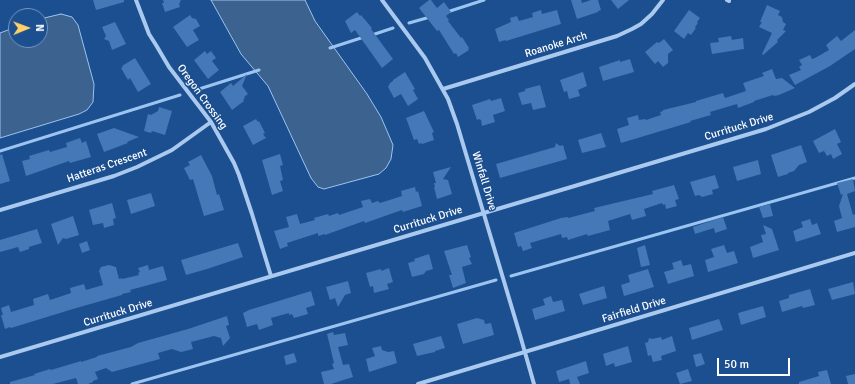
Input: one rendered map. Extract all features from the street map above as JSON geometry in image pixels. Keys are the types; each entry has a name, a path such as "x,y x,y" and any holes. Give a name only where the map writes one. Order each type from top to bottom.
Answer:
{"street":[{"name":"Oregon Crossing","path":"136,0 149,34 169,67 211,122 221,138 239,175 271,276"},
{"name":"Winfall Drive","path":"382,0 425,58 443,89 457,124 534,384"},
{"name":"Roanoke Arch","path":"443,89 618,36 641,24 652,14 663,0"},
{"name":"Currituck Drive","path":"0,358 781,124 835,98 855,84"},
{"name":"Hatteras Crescent","path":"0,210 114,176 138,167 172,150 211,122"},
{"name":"Fairfield Drive","path":"418,384 855,253"}],"water":[{"path":"211,0 305,0 315,21 367,94 381,117 393,145 391,159 386,168 379,174 324,189 318,187 311,178 268,86 241,54"},
{"path":"61,14 72,17 78,25 94,84 93,102 87,110 79,114 0,138 0,33 8,30 8,48 48,48 48,17"}],"building":[{"path":"93,0 124,0 124,2 96,10"},
{"path":"163,0 181,0 179,4 180,7 165,12 162,3 164,3"},
{"path":"431,0 437,8 444,2 451,12 446,16 449,20 448,21 461,38 462,37 469,50 458,57 456,53 454,54 439,30 437,31 419,8"},
{"path":"571,0 581,0 582,3 591,0 598,0 601,10 577,19"},
{"path":"611,0 629,0 618,9"},
{"path":"767,5 780,11 778,15 782,17 783,22 786,24 783,30 786,31 777,40 778,42 763,55 762,54 772,33 759,27"},
{"path":"541,10 542,14 557,10 561,24 499,42 495,29 511,22 510,18 517,16 519,21 533,17 532,13"},
{"path":"689,10 700,18 691,35 688,33 684,39 674,31"},
{"path":"357,12 372,28 371,29 393,59 382,68 355,30 351,33 345,21"},
{"path":"190,15 192,18 196,19 200,26 193,30 199,40 187,47 173,27"},
{"path":"115,22 126,44 112,50 109,41 104,39 106,36 102,27"},
{"path":"855,30 855,49 830,66 795,85 789,75 801,70 799,67 802,65 799,60 810,55 812,59 815,58 829,50 826,45 837,36 841,41"},
{"path":"731,36 732,40 743,38 744,49 712,54 710,43 719,42 718,38"},
{"path":"664,39 673,50 668,54 668,63 663,67 658,61 655,64 645,52 657,42 659,43"},
{"path":"205,51 207,54 211,51 216,58 212,61 219,70 208,79 194,60"},
{"path":"135,58 151,84 138,92 130,78 128,80 121,68"},
{"path":"630,59 634,72 603,81 599,67 620,60 620,62"},
{"path":"772,69 776,79 782,78 795,88 779,95 773,95 754,101 738,108 737,104 710,112 711,115 690,121 691,122 621,143 617,129 629,125 627,118 638,115 639,120 646,120 661,115 660,112 663,110 696,102 723,93 725,98 746,91 743,83 764,76 762,73"},
{"path":"405,72 415,89 413,90 418,99 408,106 401,94 394,98 388,87 393,80"},
{"path":"583,72 587,86 578,90 580,96 569,99 567,91 564,92 560,80"},
{"path":"247,74 242,86 248,94 244,97 244,101 232,110 220,92 231,83 233,86"},
{"path":"540,85 546,107 533,110 531,103 522,105 518,93 525,91 525,89"},
{"path":"501,98 505,111 493,115 495,122 482,126 481,120 477,120 472,105 490,99 491,101"},
{"path":"159,107 172,111 165,135 152,131 151,133 144,131 148,114 151,115 158,111"},
{"path":"424,111 434,132 432,133 434,140 419,144 417,139 414,140 406,118"},
{"path":"256,119 258,122 259,121 265,133 263,134 266,138 253,145 243,126"},
{"path":"114,128 139,137 104,152 97,134"},
{"path":"835,129 841,142 837,144 842,154 833,159 831,154 827,156 824,151 819,153 813,141"},
{"path":"601,133 606,147 582,153 578,140"},
{"path":"80,138 82,143 86,141 91,157 70,163 69,161 26,176 22,161 30,159 29,156 49,150 50,152 67,147 66,143"},
{"path":"556,143 560,146 563,145 567,159 500,178 496,164 555,147"},
{"path":"801,145 807,162 799,165 794,171 778,177 771,155"},
{"path":"2,154 10,181 0,184 0,155"},
{"path":"280,154 283,165 280,166 283,180 280,181 283,191 272,195 262,160"},
{"path":"201,155 212,176 217,195 219,194 224,210 204,216 193,179 190,180 184,168 190,165 188,162"},
{"path":"758,160 761,174 737,181 733,167"},
{"path":"451,167 443,179 448,180 452,194 437,199 434,187 434,183 436,183 433,172"},
{"path":"715,175 719,188 712,190 713,194 702,197 699,195 695,196 690,182"},
{"path":"853,179 855,191 847,194 853,215 855,214 855,227 837,232 834,221 842,218 839,206 843,194 841,195 837,183"},
{"path":"674,185 679,199 675,200 677,206 666,209 665,204 663,205 662,203 644,209 646,216 632,220 630,214 608,221 610,230 588,236 587,234 568,240 567,237 562,238 561,234 530,243 532,248 523,251 521,246 518,247 514,233 561,218 568,218 595,211 594,208 653,194 652,191"},
{"path":"415,187 416,192 418,191 422,206 403,212 402,210 365,223 364,221 325,235 318,236 318,233 287,243 288,246 280,249 274,231 289,227 286,217 297,214 300,224 315,220 314,218 328,214 329,216 338,213 339,215 363,207 361,201 370,199 372,203 378,201 380,203 402,196 401,191"},
{"path":"151,193 155,206 131,214 127,200"},
{"path":"112,203 116,218 113,219 114,225 104,228 103,223 93,225 89,210"},
{"path":"770,204 773,216 763,218 759,207"},
{"path":"73,216 79,235 66,239 63,238 58,245 51,224"},
{"path":"723,217 727,229 715,233 714,228 695,234 693,227"},
{"path":"810,219 812,225 817,223 821,234 796,242 793,231 803,227 801,222"},
{"path":"763,225 772,229 779,250 753,258 750,247 763,242 761,235 766,234"},
{"path":"37,229 42,243 29,247 29,249 20,252 18,247 0,252 0,240"},
{"path":"87,241 90,250 82,253 79,244"},
{"path":"238,243 243,257 186,275 181,260"},
{"path":"467,245 471,257 469,258 472,264 462,267 466,283 453,288 449,275 452,275 444,251"},
{"path":"645,245 650,265 641,267 637,248"},
{"path":"724,245 727,253 734,251 738,263 708,272 705,260 714,257 711,249"},
{"path":"429,254 433,269 426,271 424,274 412,277 408,263 415,261 414,259"},
{"path":"681,260 683,266 691,264 694,276 668,284 664,272 674,269 672,263"},
{"path":"109,265 116,267 119,279 139,275 138,273 140,272 138,268 148,265 149,270 163,266 167,280 130,290 131,292 122,295 5,329 1,315 3,315 1,308 9,305 11,312 34,305 33,299 48,294 50,300 71,293 70,288 84,284 86,290 103,285 99,271 101,267"},
{"path":"389,268 393,282 387,284 389,289 374,293 373,286 370,287 366,273 381,269 381,271"},
{"path":"648,269 654,287 624,296 621,285 630,282 628,275"},
{"path":"348,281 351,293 345,295 338,307 335,298 330,300 326,287"},
{"path":"853,282 855,294 832,300 828,289"},
{"path":"604,286 607,298 583,305 579,294"},
{"path":"810,289 815,305 803,308 802,306 782,312 779,301 789,298 789,295"},
{"path":"311,291 315,305 306,308 308,314 294,318 292,314 289,315 289,313 271,318 273,325 259,330 257,324 247,327 243,313"},
{"path":"551,296 553,302 562,300 565,311 535,320 532,309 545,305 543,299"},
{"path":"763,306 766,317 741,325 738,313"},
{"path":"227,316 229,325 226,326 230,338 223,346 221,338 214,336 191,342 193,349 181,352 172,349 158,353 160,359 112,372 106,368 95,372 98,379 88,384 78,384 76,378 53,384 10,384 10,382 35,375 34,374 131,347 138,343"},
{"path":"477,318 484,320 485,324 491,323 494,335 463,344 457,324"},
{"path":"719,319 723,330 692,340 689,328"},
{"path":"333,332 334,335 345,333 348,345 338,347 343,365 349,364 353,377 331,384 324,384 321,372 334,369 327,334"},
{"path":"441,336 445,348 417,356 413,344"},
{"path":"672,336 676,351 661,356 662,360 653,362 651,355 648,356 645,343 648,342 649,338 652,339 661,337 662,340"},
{"path":"381,346 382,350 388,352 394,351 397,363 369,372 366,359 375,356 372,348"},
{"path":"628,346 632,362 615,367 614,363 606,366 603,354"},
{"path":"294,353 297,362 286,365 284,356"},
{"path":"701,353 705,364 696,367 693,355"},
{"path":"586,361 589,373 577,377 580,384 570,384 569,379 559,382 556,371"},
{"path":"688,369 692,381 680,384 676,373"},
{"path":"827,370 831,384 799,384 799,382 819,376 818,372"},
{"path":"855,374 855,384 848,384 846,376"}],"waterway":[{"path":"447,12 484,0"},
{"path":"409,23 430,17"},
{"path":"372,35 393,28"},
{"path":"330,48 364,37"},
{"path":"196,90 259,70"},
{"path":"0,151 180,95"},
{"path":"511,276 855,178"},
{"path":"132,384 496,280"}]}
